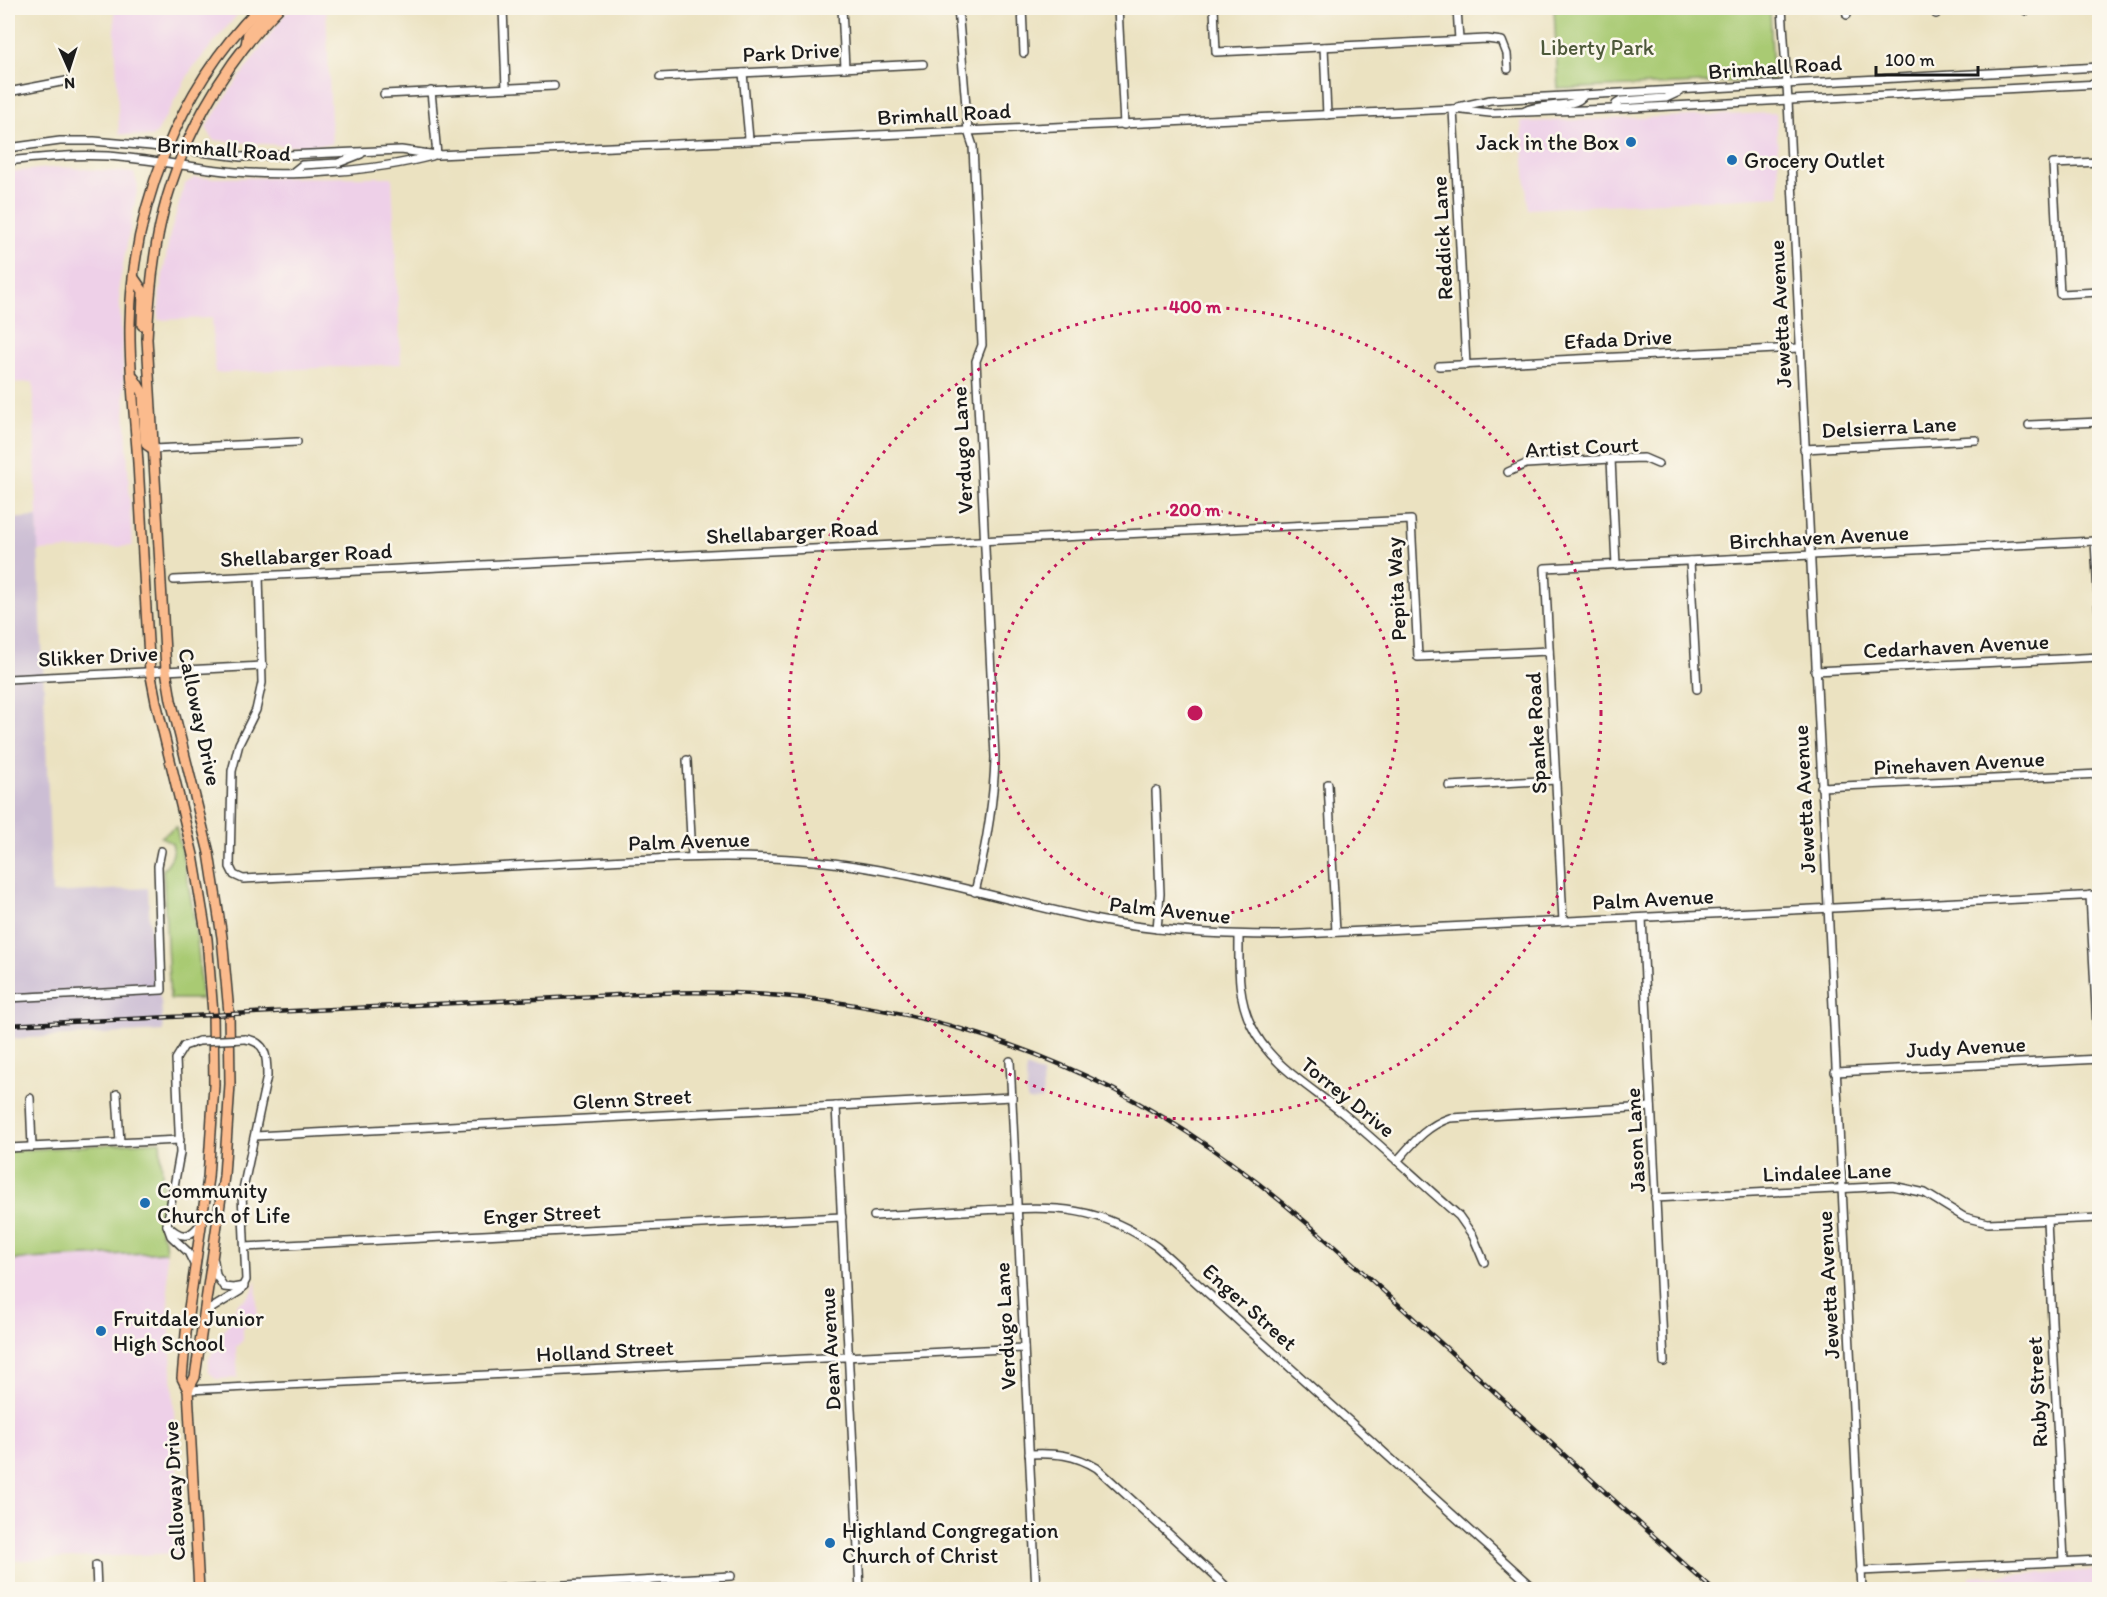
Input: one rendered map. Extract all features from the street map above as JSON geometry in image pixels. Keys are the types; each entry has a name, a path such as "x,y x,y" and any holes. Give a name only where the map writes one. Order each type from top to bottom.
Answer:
{"main road":[{"name":"Calloway Drive","path":"199,1590 188,1390 182,1378 208,1178 214,1085 211,977 194,855 150,671 130,323 142,226 160,163 178,123 202,81 223,50 259,8"},
{"path":"246,45 248,33 269,8"},
{"name":"Calloway Drive","path":"188,1390 195,1377 224,1176 230,1039 221,928 209,853 171,700 166,670 148,349 152,274 160,226 177,165 216,89 246,45 279,8"},
{"path":"134,278 143,291 141,340 148,349"},
{"path":"132,376 143,393 145,440 147,445 153,449"}],"street":[{"path":"503,8 506,88"},
{"path":"842,8 844,68"},
{"name":"Verdugo Lane","path":"958,8 968,131 973,146 982,333 982,345 976,361 995,783 990,828 975,892"},
{"path":"1022,8 1024,53"},
{"path":"1118,8 1124,124"},
{"path":"1214,8 1216,52 1487,39 1502,41 1507,54 1508,69"},
{"path":"1457,8 1459,40"},
{"name":"Jewetta Avenue","path":"1782,8 1862,1590"},
{"path":"1324,47 1327,115"},
{"name":"Park Drive","path":"660,77 923,64"},
{"name":"Brimhall Road","path":"1453,109 1490,100 2100,67"},
{"path":"742,73 749,139"},
{"path":"8,92 66,81"},
{"name":"Brimhall Road","path":"8,148 60,141 114,142 241,157 401,150 437,155 749,139 1453,109 1490,113 1614,109 2100,84"},
{"path":"384,94 554,86"},
{"path":"1614,109 1616,104 1622,101 1666,98 1681,91"},
{"path":"431,92 437,155"},
{"path":"1522,112 1533,106 1576,103 1584,95"},
{"name":"Reddick Lane","path":"1453,109 1466,365"},
{"path":"292,173 302,165 338,163 366,152"},
{"name":"Brimhall Road","path":"8,161 81,156 123,158 238,172 292,173 403,164 437,155"},
{"path":"2100,162 2053,164 2060,294 2100,292"},
{"name":"Efada Drive","path":"1439,366 1799,348"},
{"path":"2029,425 2100,422"},
{"name":"Delsierra Lane","path":"1804,449 1976,440"},
{"path":"153,449 297,442"},
{"name":"Artist Court","path":"1508,472 1526,464 1611,459 1644,458 1658,464"},
{"path":"1611,459 1616,565"},
{"name":"Shellabarger Road","path":"174,579 1411,520"},
{"name":"Pepita Way","path":"1411,520 1418,657 1550,651"},
{"name":"Birchhaven Avenue","path":"1545,568 2095,541 2100,630"},
{"path":"1690,561 1697,688"},
{"name":"Spanke Road","path":"1545,568 1563,921"},
{"path":"258,576 263,666"},
{"name":"Cedarhaven Avenue","path":"1815,671 2100,657"},
{"name":"Slikker Drive","path":"8,679 263,666"},
{"name":"Palm Avenue","path":"263,666 256,710 239,744 232,771 230,867 234,875 243,879 692,857 762,857 818,861 892,873 1099,920 1157,929 1239,935 1827,910 2100,895"},
{"path":"687,760 692,857"},
{"name":"Pinehaven Avenue","path":"1821,788 2100,774"},
{"path":"1449,786 1556,780"},
{"path":"1328,784 1336,932"},
{"path":"1156,791 1160,894 1157,929"},
{"path":"8,998 162,990 158,866 161,851"},
{"path":"2090,895 2100,1084"},
{"name":"Jason Lane","path":"1642,918 1664,1362"},
{"name":"Torrey Drive","path":"1239,935 1240,989 1246,1016 1259,1041 1276,1060 1345,1115 1466,1225 1484,1262"},
{"path":"195,1266 188,1252 171,1236 167,1226 180,1153 176,1059 184,1046 199,1041 245,1039 258,1042 267,1058 267,1085 242,1194 246,1276 244,1286 231,1297 204,1313"},
{"name":"Judy Avenue","path":"1835,1072 2099,1059"},
{"name":"Verdugo Lane","path":"1010,1061 1036,1590"},
{"path":"117,1094 120,1143"},
{"name":"Glenn Street","path":"255,1136 1012,1097"},
{"path":"30,1098 32,1146"},
{"name":"Dean Avenue","path":"836,1106 860,1590"},
{"path":"1397,1161 1422,1133 1450,1118 1651,1107"},
{"path":"8,1148 180,1140"},
{"name":"Lindalee Lane","path":"1655,1198 1903,1187 1925,1193 1953,1211 1975,1221 1999,1223 2100,1218"},
{"name":"Enger Street","path":"874,1216 1046,1208 1080,1211 1112,1221 1150,1242 1536,1590"},
{"name":"Enger Street","path":"245,1247 842,1217"},
{"path":"167,1226 175,1233 185,1236 193,1233 203,1221"},
{"name":"Ruby Street","path":"2047,1221 2064,1561"},
{"path":"213,1255 216,1275 224,1287 244,1286"},
{"name":"Holland Street","path":"188,1390 1024,1348"},
{"path":"1029,1454 1068,1455 1096,1468 1230,1590"},
{"path":"1860,1571 2100,1560"},
{"path":"96,1564 97,1590"},
{"path":"473,1590 731,1576"}],"shaded area":[{"path":"114,8 243,8 191,70 157,133 151,137 119,134"},
{"path":"292,8 326,8 332,144 290,146 213,140 206,127 285,14"},
{"path":"1776,113 1780,196 1528,209 1521,122"},
{"path":"60,167 134,173 138,186 119,286 132,546 38,551 33,382 8,383 8,172"},
{"path":"392,177 401,364 215,373 212,318 158,320 160,292 170,234 185,184 194,178"},
{"path":"37,517 52,893 148,888 152,971 161,1001 163,1031 8,1039 8,519"},
{"path":"1026,1067 1042,1074 1043,1100 1027,1101"},
{"path":"166,1252 181,1553 8,1561 8,1260"},
{"path":"256,1279 258,1326 243,1327 243,1340 236,1347 238,1378 216,1379 208,1371 209,1359 238,1303 253,1291"},
{"path":"2099,1570 2099,1589 1969,1589 1969,1577"}],"green space":[{"name":"Liberty Park","path":"1554,8 1770,8 1773,80 1558,89"},
{"path":"176,827 193,912 201,999 170,999 163,870 172,857 173,851 172,843 161,837"},
{"path":"160,1141 164,1204 160,1223 166,1252 8,1260 8,1151"}],"railway":[{"path":"8,1025 658,993 732,993 805,998 877,1009 948,1025 1017,1047 1084,1075 1149,1109 1212,1149 1270,1192 1352,1263 1713,1590"}],"place":[{"name":"Jack in the Box","path":"1631,142"},
{"name":"Grocery Outlet","path":"1732,160"},
{"name":"Community Church of Life","path":"145,1203"},
{"name":"Fruitdale Junior High School","path":"101,1331"},
{"name":"Highland Congregation Church of Christ","path":"830,1543"}]}
